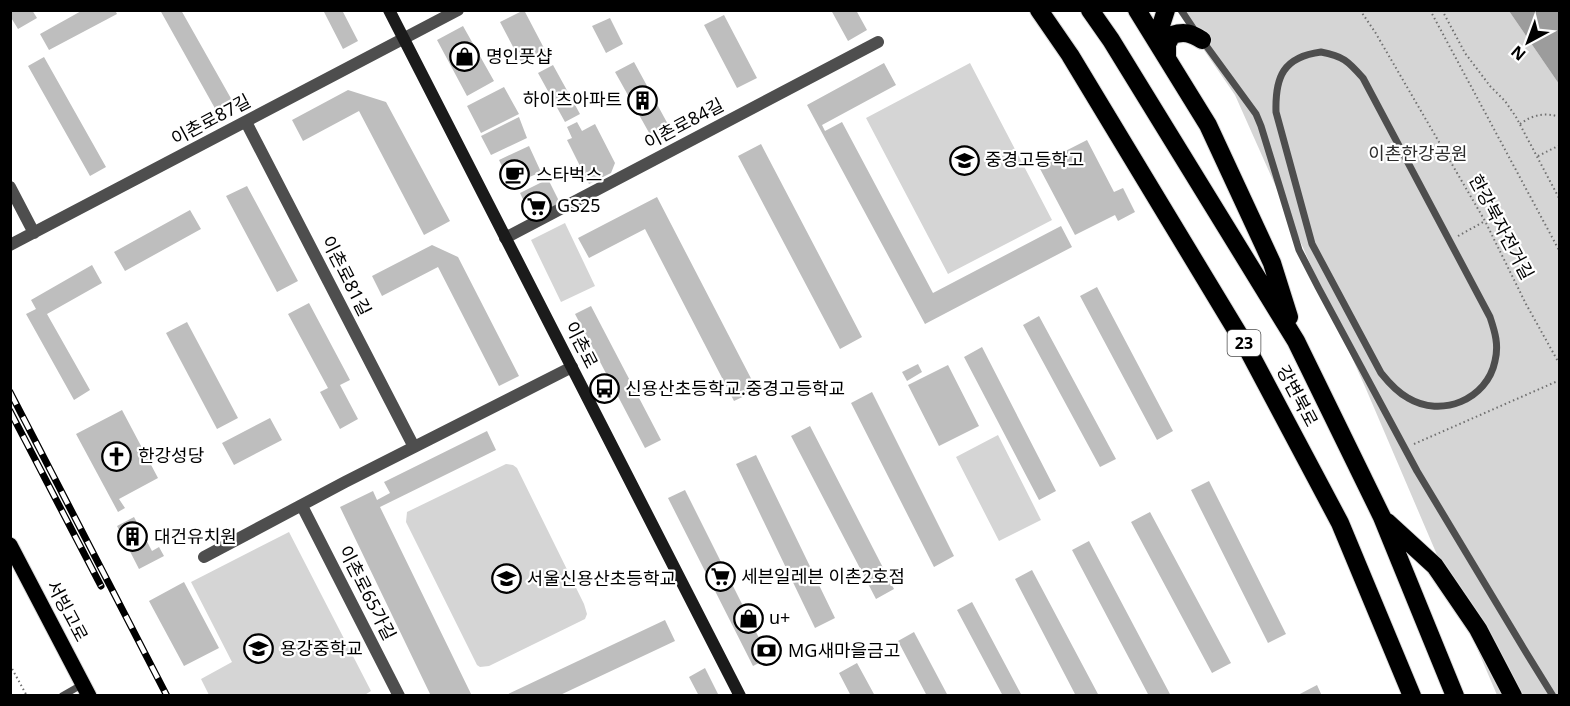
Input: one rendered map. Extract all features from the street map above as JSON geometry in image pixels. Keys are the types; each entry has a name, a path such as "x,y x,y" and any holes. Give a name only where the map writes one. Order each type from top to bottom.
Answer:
{"highway":[{"name":"강변북로","path":"1038,10 1070,55 1247,348 1340,523 1412,696"},
{"name":"강변북로","path":"1090,10 1111,40 1296,341 1382,517 1455,696"},
{"path":"1137,10 1208,125 1272,263 1296,341"},
{"path":"1156,40 1166,10"},
{"path":"1167,58 1167,44 1172,35 1191,33 1202,40"},
{"path":"1382,517 1435,566 1478,628 1513,696"}],"main road":[{"name":"서빙고로","path":"10,545 86,690"}],"street":[{"name":"이촌로","path":"389,10 740,696"},
{"name":"이촌로87길","path":"10,245 458,10"},
{"name":"이촌로84길","path":"505,237 878,42"},
{"name":"이촌로81길","path":"246,122 414,447"},
{"path":"10,187 34,232"},
{"path":"204,557 345,482 572,367"},
{"name":"이촌로65가길","path":"302,506 399,696"}],"lane":[{"path":"1180,10 1256,114 1299,250 1405,448 1553,696"},
{"path":"1322,52 1337,55 1350,63 1363,78 1450,241 1490,316 1496,333 1495,364 1488,379 1476,393 1461,403 1444,407 1427,406 1409,399 1394,388 1381,373 1312,243 1276,112 1279,79 1287,66 1307,54 1322,52"},
{"path":"62,696 86,690"}],"path":[{"name":"한강북자전거길","path":"1360,10 1485,221 1526,304 1560,365"},
{"path":"1430,10 1560,252"},
{"path":"1442,10 1466,53 1490,86 1505,101 1520,124 1560,200"},
{"path":"1520,124 1543,114 1560,117"},
{"path":"1537,157 1560,145"},
{"path":"1450,241 1485,221"},
{"path":"1405,448 1560,380"},
{"path":"10,665 27,696"},
{"path":"10,678 16,676"}],"green space":[{"name":"이촌한강공원","path":"1177,11 1509,11 1559,84 1559,695 1497,695 1366,389 1235,95"},
{"path":"970,63 1052,220 948,274 866,118"},
{"path":"565,223 595,286 561,302 531,240"},
{"path":"998,435 1041,520 999,541 956,457"},
{"path":"506,464 517,468 587,614 585,619 489,666 480,667 406,522 407,512"},
{"name":"용강중학교","path":"289,532 371,691 363,696 209,695 201,679 232,662 191,582"}],"shaded area":[{"path":"1509,11 1559,11 1559,84"}],"building":[{"path":"10,10 32,10 37,18 18,29 10,16"},
{"path":"83,10 115,10 117,14 49,50 40,34"},
{"path":"160,10 181,10 233,102 217,112"},
{"path":"323,10 342,10 358,41 343,49"},
{"path":"524,10 546,52 522,64 500,22"},
{"path":"831,10 856,10 867,30 848,41"},
{"path":"724,15 757,78 737,88 704,25"},
{"name":"하이츠아파트","path":"610,18 623,44 606,53 592,26"},
{"path":"463,26 494,81 467,96 437,40"},
{"path":"44,57 106,167 90,176 28,66"},
{"name":"하이츠아파트","path":"634,62 670,128 652,138 615,72"},
{"path":"884,63 896,85 822,125 825,131 842,122 933,293 1061,226 1072,247 925,324 807,105"},
{"path":"553,65 580,114 565,122 538,73"},
{"path":"504,87 519,114 481,133 467,106"},
{"path":"348,90 386,102 450,221 424,235 359,111 303,141 292,120"},
{"path":"519,117 527,138 491,155 481,136"},
{"path":"577,122 582,131 595,124 615,163 611,173 589,184 567,140 572,138 567,127"},
{"path":"1087,140 1114,192 1123,188 1135,212 1118,221 1115,215 1075,235 1038,165"},
{"path":"761,144 862,337 840,349 738,156"},
{"path":"529,146 541,172 511,185 499,160"},
{"path":"548,179 560,203 532,218 520,193"},
{"path":"247,186 298,281 277,292 226,196"},
{"path":"657,197 757,390 734,401 645,229 589,258 578,238"},
{"path":"190,210 201,229 125,271 114,252"},
{"path":"432,245 458,257 519,376 499,386 438,267 382,296 372,276"},
{"path":"92,265 102,283 47,314 90,390 74,400 26,314 36,309 31,300"},
{"path":"1097,287 1173,431 1157,440 1080,296"},
{"path":"309,303 350,380 340,385 358,419 340,429 320,392 328,388 288,314"},
{"path":"591,306 661,440 645,448 575,314"},
{"path":"1039,316 1116,459 1100,467 1023,325"},
{"path":"187,322 238,418 217,429 166,333"},
{"path":"982,347 1056,491 1039,500 964,357"},
{"path":"918,364 922,372 907,381 902,372"},
{"path":"948,365 979,426 939,446 908,385"},
{"path":"872,392 954,556 934,567 851,403"},
{"name":"한강성당","path":"122,410 158,478 119,499 125,508 118,512 76,434"},
{"path":"270,418 282,440 234,465 222,443"},
{"path":"810,426 894,589 876,599 791,436"},
{"path":"487,431 496,450 380,507 472,696 431,696 340,507 373,491 377,500 390,493 384,482"},
{"path":"756,455 835,618 815,628 736,464"},
{"path":"1209,481 1286,634 1268,643 1191,490"},
{"path":"685,490 769,658 753,666 668,498"},
{"path":"1150,512 1231,663 1212,673 1131,522"},
{"name":"대건유치원","path":"134,517 152,551 159,547 164,556 139,569 117,526"},
{"path":"1089,541 1171,696 1149,696 1072,550"},
{"path":"1032,570 1099,696 1076,696 1015,579"},
{"path":"184,582 219,648 184,666 149,601"},
{"path":"972,602 1022,696 1003,696 957,610"},
{"path":"665,620 675,641 558,696 504,696"},
{"path":"914,632 948,696 927,696 898,641"},
{"path":"857,663 875,696 851,696 839,673"},
{"path":"705,668 719,696 699,696 689,677"},
{"path":"1317,685 1322,696 1296,696"}],"railway":[{"path":"10,392 167,696"},
{"path":"10,411 101,586"}],"place":[{"name":"명인풋샵","path":"465,57"},
{"name":"하이츠아파트","path":"643,100"},
{"name":"중경고등학고","path":"964,160"},
{"name":"스타벅스","path":"515,175"},
{"name":"GS25","path":"536,206"},
{"name":"신용산초등학교.중경고등학교","path":"604,389"},
{"name":"한강성당","path":"117,456"},
{"name":"대건유치원","path":"133,537"},
{"name":"세븐일레븐 이촌2호점","path":"720,577"},
{"name":"서울신용산초등학교","path":"506,579"},
{"name":"u+","path":"748,618"},
{"name":"용강중학교","path":"259,649"},
{"name":"MG새마을금고","path":"767,651"}]}
